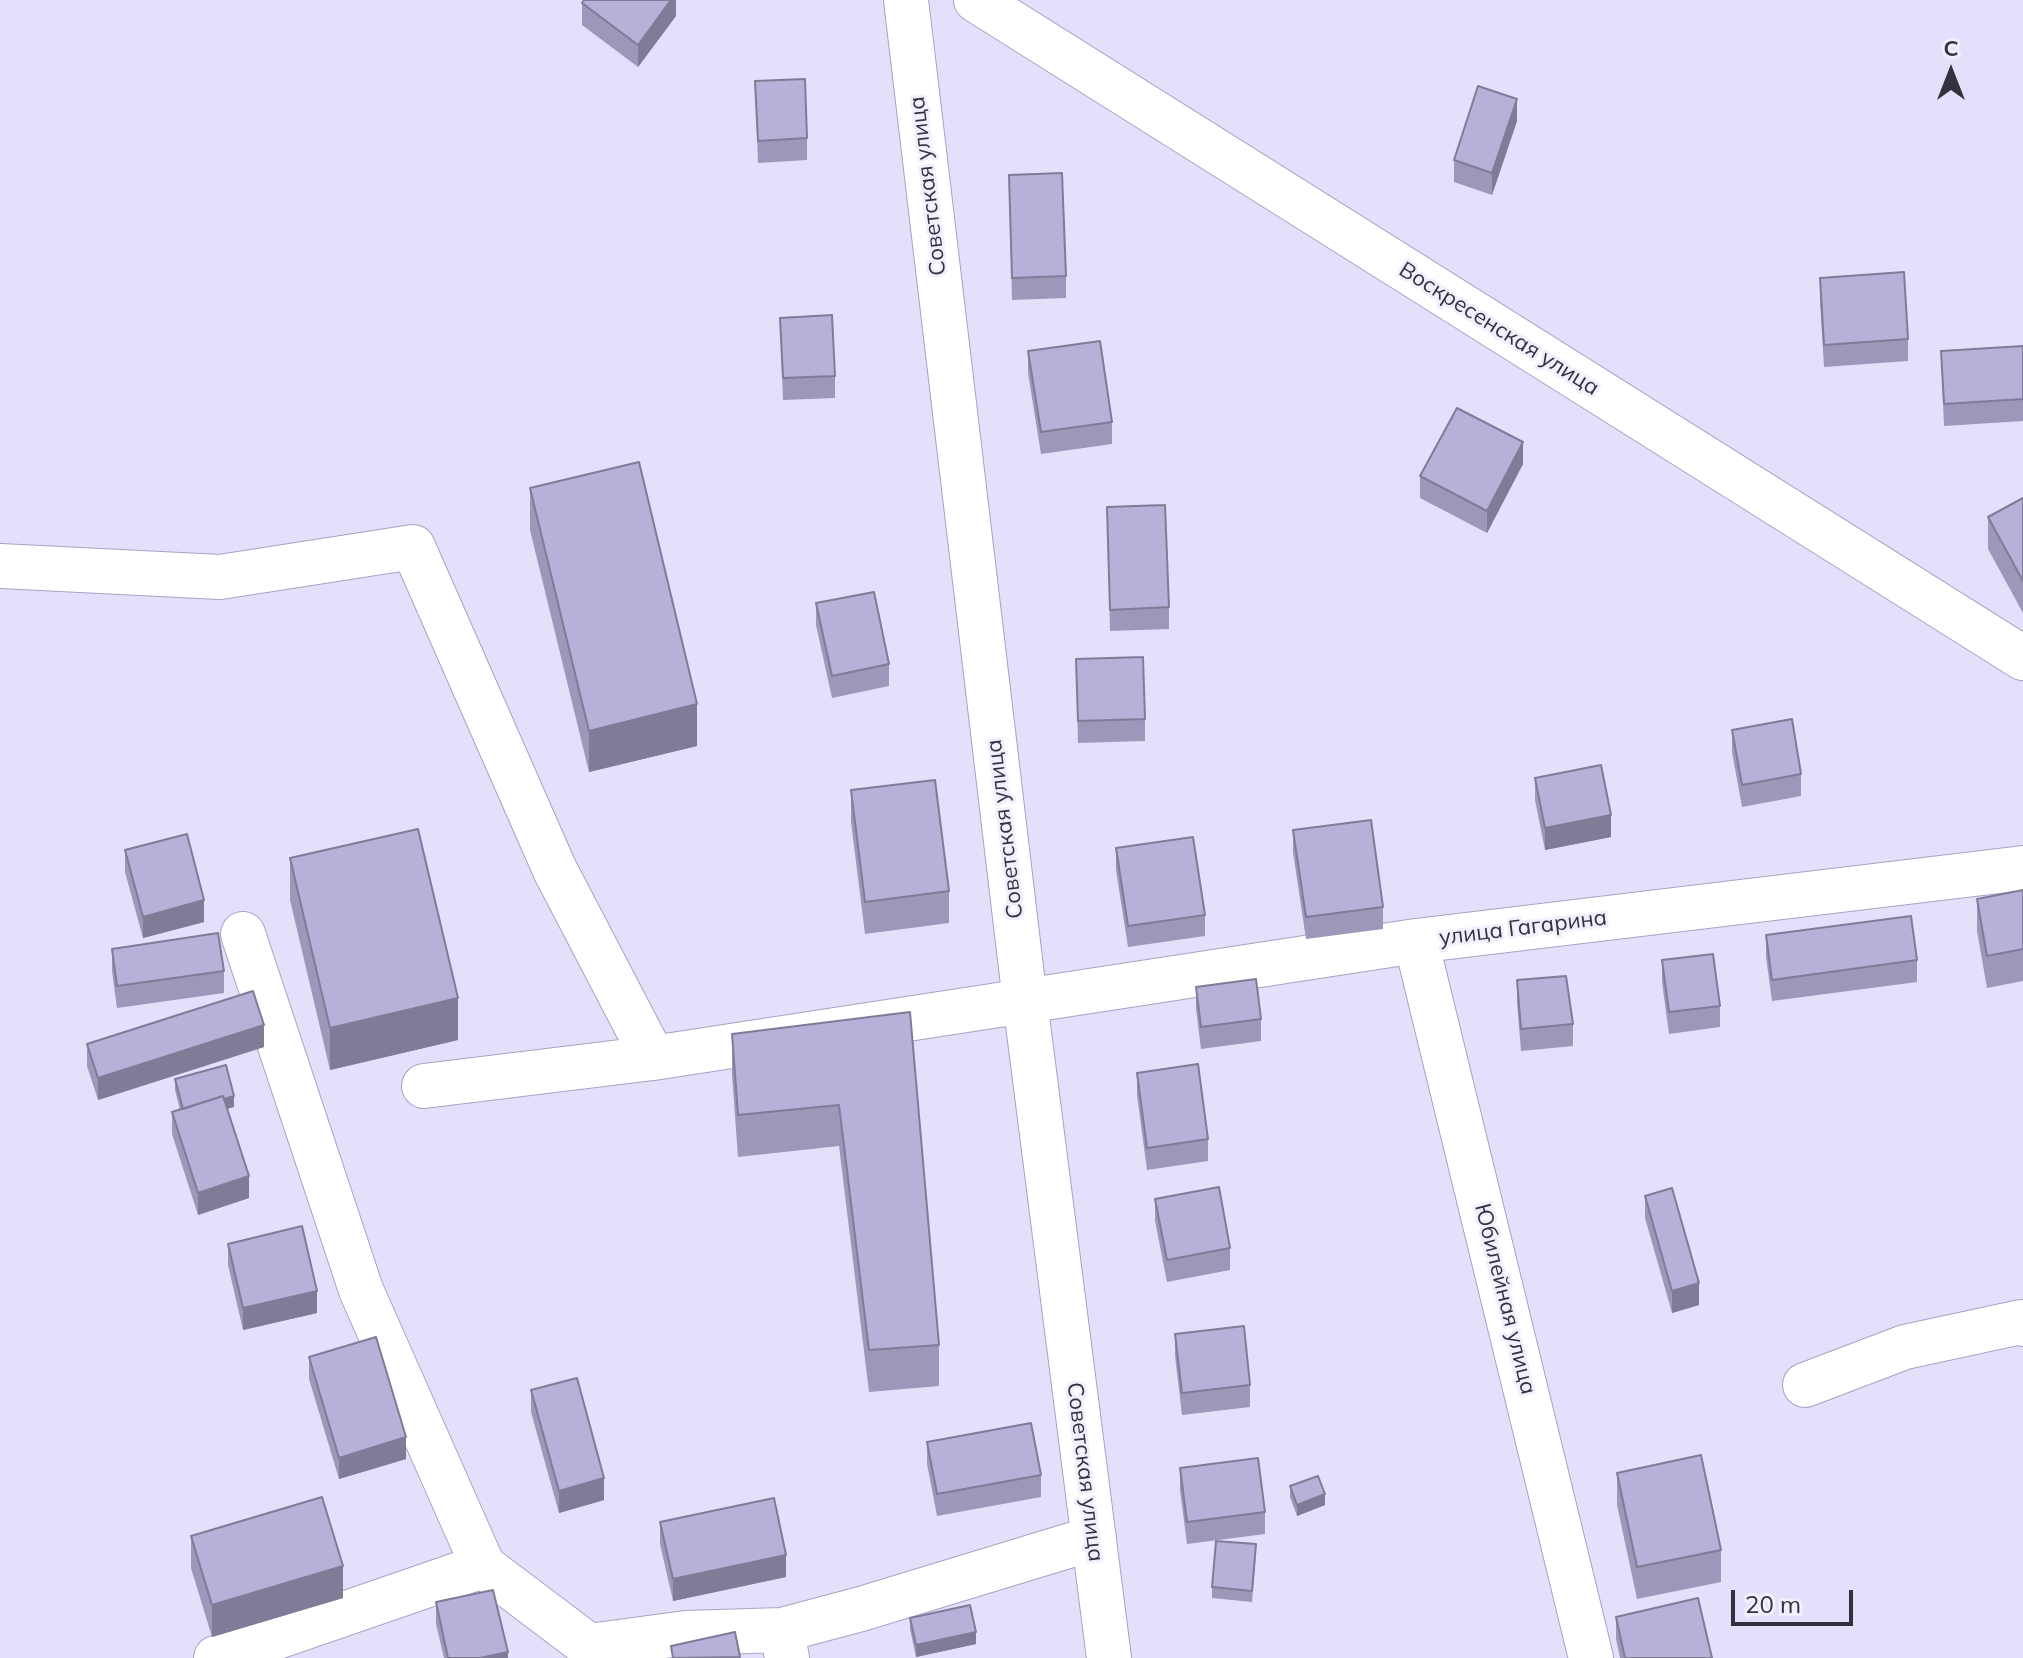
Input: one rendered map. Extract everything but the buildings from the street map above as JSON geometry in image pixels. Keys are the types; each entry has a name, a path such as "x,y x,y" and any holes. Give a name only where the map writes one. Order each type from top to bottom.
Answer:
{"street":[{"name":"Советская улица","path":"906,0 1025,1001 1109,1658"},
{"name":"Воскресенская улица","path":"976,0 2023,658"},
{"path":"0,566 220,577 413,547 555,870 653,1058"},
{"name":"улица Гагарина","path":"424,1086 653,1058 1416,941 2023,868"},
{"path":"243,934 361,1290 483,1566 589,1652 686,1633 784,1644 861,1609 1094,1538"},
{"name":"Юбилейная улица","path":"1416,941 1591,1658"},
{"path":"1805,1385 1905,1347 2023,1324"},
{"path":"216,1658 483,1566"}]}
